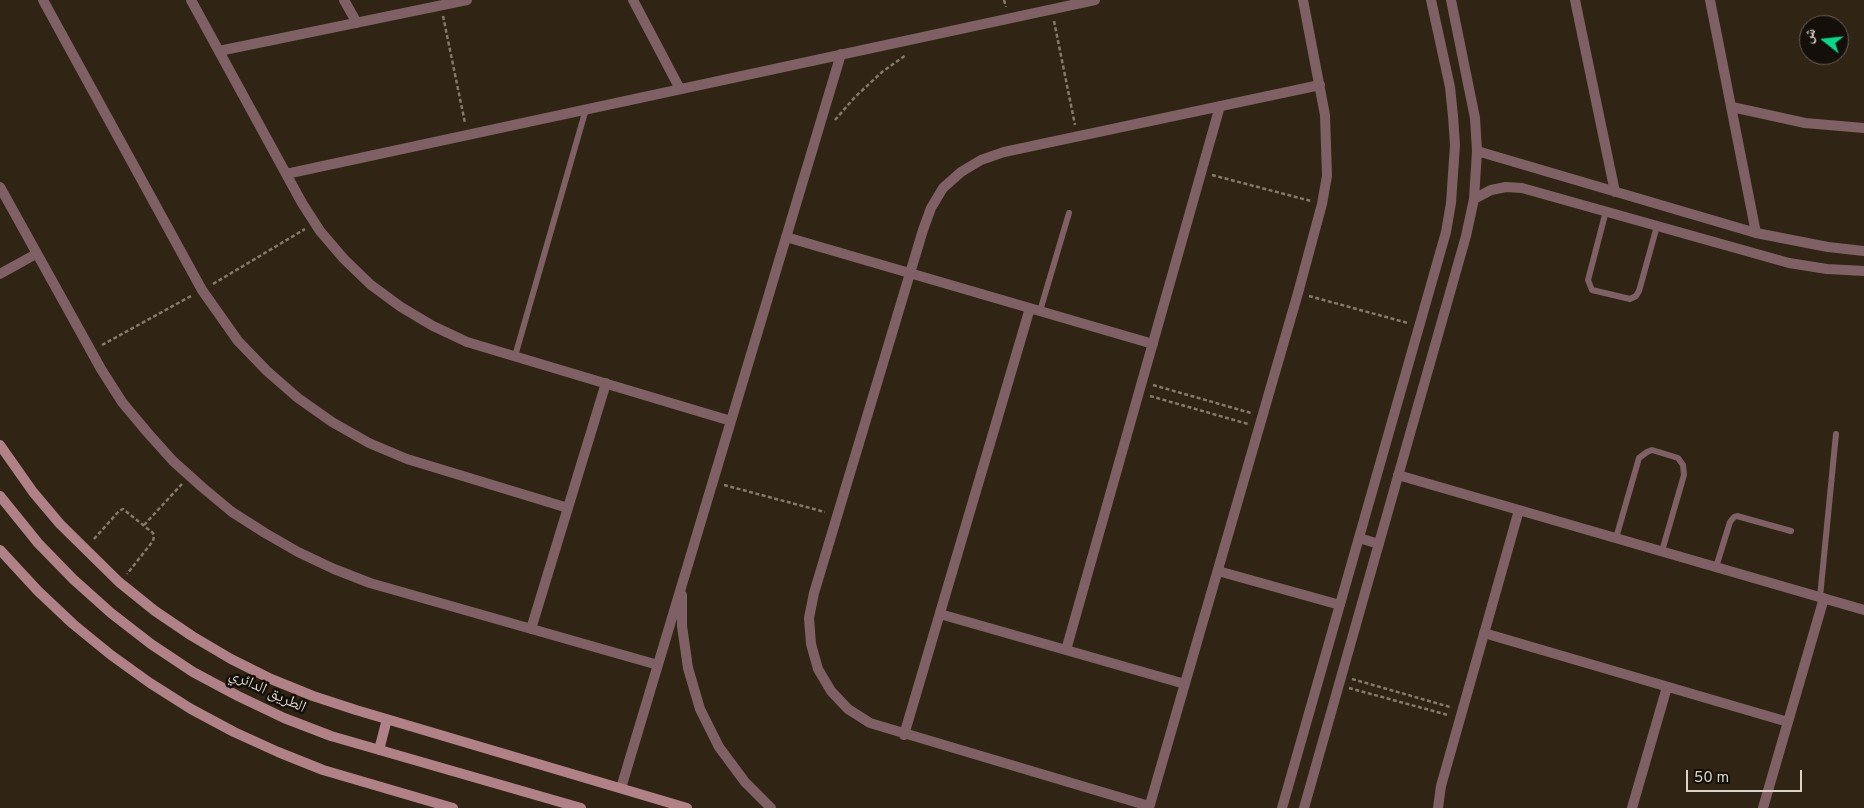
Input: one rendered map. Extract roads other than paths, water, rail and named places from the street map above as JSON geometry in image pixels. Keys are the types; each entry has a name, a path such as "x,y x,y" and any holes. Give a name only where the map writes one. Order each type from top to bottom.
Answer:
{"main road":[{"path":"0,445 33,492 85,550 119,582 162,616 231,659 271,679 313,696 687,808"},
{"name":"الطريق الدائري","path":"0,496 38,543 73,579 111,613 151,644 193,672 284,718 331,736 581,808"},
{"path":"0,550 38,591 73,624 126,666 191,709 243,736 323,770 453,808"},
{"path":"379,750 387,719"}],"street":[{"path":"43,0 202,290 238,341 267,371 325,418 368,443 407,459 568,508"},
{"path":"191,0 302,203 320,231 344,259 371,285 401,307 433,326 467,342 731,421"},
{"path":"344,0 357,22"},
{"path":"219,51 467,0"},
{"path":"633,0 680,89"},
{"path":"286,174 1096,0"},
{"path":"1303,0 1320,84 1325,115 1327,145 1326,176 1322,204 1149,807 870,724 848,709 830,691 818,668 811,644 809,618 814,593 836,516 909,272 930,208 944,188 961,172 981,160 1004,152 1320,84"},
{"path":"1282,808 1446,232 1451,204 1454,164 1454,116 1450,87 1431,0"},
{"path":"1306,806 1466,236 1474,199 1477,151 1472,102 1451,0"},
{"path":"1575,0 1615,192"},
{"path":"1710,0 1756,233"},
{"path":"621,788 841,54"},
{"path":"1066,650 1220,106"},
{"path":"1732,107 1805,123 1864,128"},
{"path":"1477,151 1756,233 1828,247 1864,251"},
{"path":"0,187 101,369 122,402 146,432 190,476 232,512 298,552 370,583 658,665"},
{"path":"1474,199 1491,190 1506,187 1522,188 1789,263 1827,269 1864,271"},
{"path":"786,236 1153,344"},
{"path":"0,274 36,254"},
{"path":"904,734 1035,310"},
{"path":"531,629 606,383"},
{"path":"1398,475 1864,610"},
{"path":"1438,808 1441,786 1518,510"},
{"path":"1359,538 1378,544"},
{"path":"1218,571 1340,606"},
{"path":"682,583 682,626 686,660 700,709 720,747 744,782 771,808"},
{"path":"1763,808 1822,598"},
{"path":"940,614 1185,684"},
{"path":"1484,633 1788,722"},
{"path":"1632,808 1668,687"}],"lane":[{"path":"515,356 586,109"},
{"path":"1606,211 1588,280 1592,290 1630,299 1636,296 1657,226"},
{"path":"1035,310 1069,213"},
{"path":"1822,598 1836,434"},
{"path":"1616,538 1639,458 1652,450 1678,458 1683,465 1684,475 1662,551"},
{"path":"1716,567 1730,522 1734,517 1737,516 1791,531"}]}
